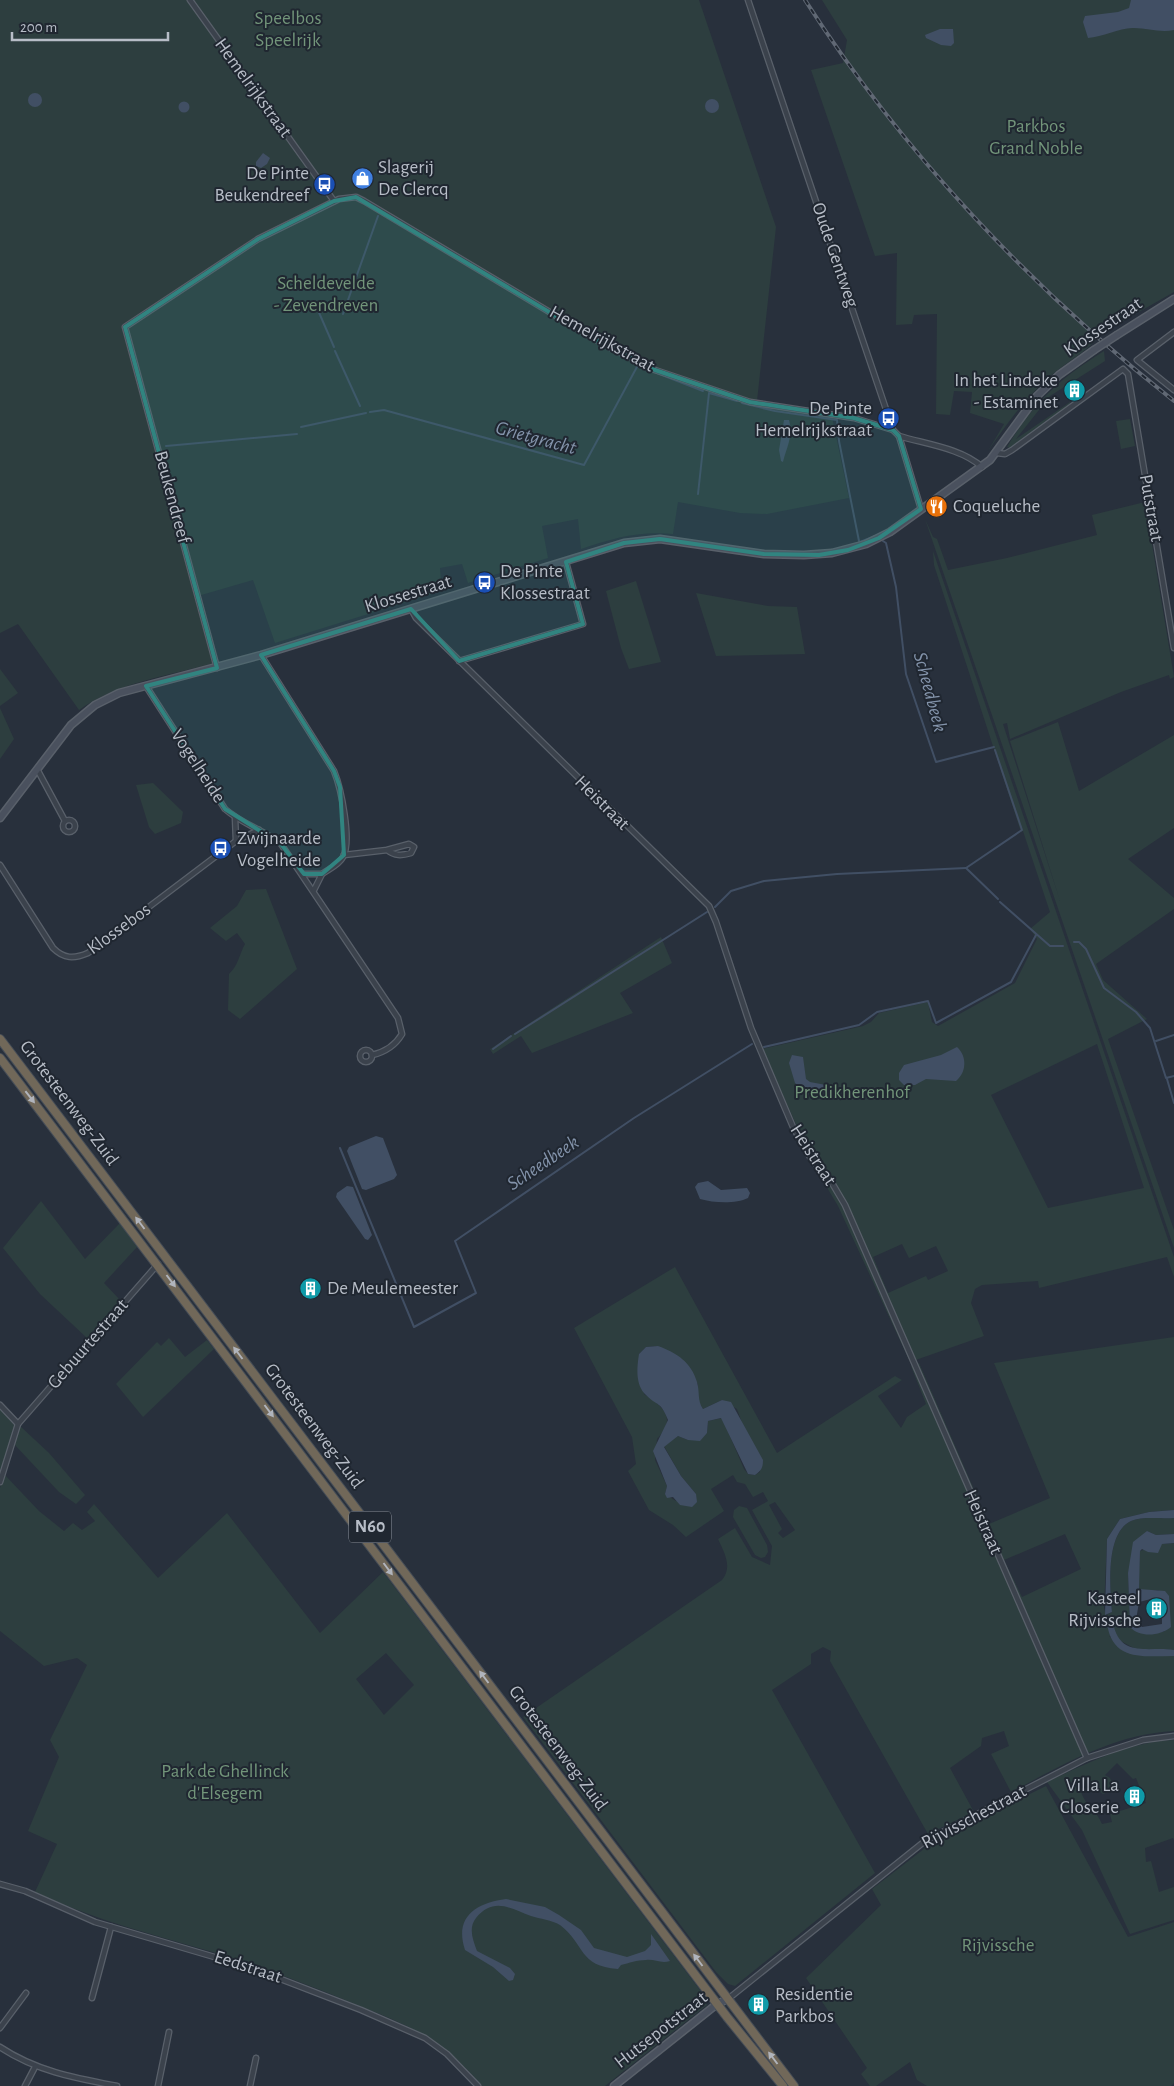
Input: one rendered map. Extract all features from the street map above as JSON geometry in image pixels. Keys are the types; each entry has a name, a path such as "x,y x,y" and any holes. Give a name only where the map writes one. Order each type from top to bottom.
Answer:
{"highway":[{"name":"Grotesteenweg-Zuid","path":"0,1039 728,1999"},
{"name":"Grotesteenweg-Zuid","path":"0,1058 717,2004"},
{"name":"N60","path":"728,1999 794,2086"},
{"name":"N60","path":"717,2004 783,2086"}],"street":[{"name":"Hemelrijkstraat","path":"190,0 334,201"},
{"name":"Oude Gentweg","path":"748,0 887,407 892,430"},
{"name":"Hemelrijkstraat","path":"125,327 258,239 324,208 334,201 347,197 364,201 609,347 655,370 750,402 854,418 892,430"},
{"name":"Klossestraat","path":"0,818 71,725 84,713 105,700 146,686 261,655 624,543 678,540 764,554 811,555 848,550 879,538 982,467 997,453 1037,396 1059,375 1094,350 1174,299"},
{"name":"Beukendreef","path":"125,327 217,668"},
{"path":"1174,332 1137,360 1174,390"},
{"name":"Putstraat","path":"997,453 1005,454 1012,450 1123,369 1128,374 1174,648"},
{"path":"892,430 899,436 958,453 972,459 982,467"},
{"path":"899,436 921,509"},
{"path":"459,661 583,624 566,562"},
{"name":"Heistraat","path":"411,609 416,618 712,912 751,1028 772,1080 810,1157 832,1183 845,1205 1087,1758"},
{"path":"261,655 334,771 340,787 347,846 339,863 322,874 314,890"},
{"name":"Vogelheide","path":"146,686 217,798 235,817 269,834 281,844 304,874 401,1026 402,1034 398,1041 381,1053 372,1055"},
{"path":"37,769 66,821"},
{"path":"235,817 236,841"},
{"name":"Klossebos","path":"0,865 52,948 60,955 78,957 118,931 236,841 259,830"},
{"path":"344,855 387,850 409,844 414,847 411,853 405,855 394,855 387,850"},
{"path":"304,874 322,874"},
{"name":"Gebuurtestraat","path":"0,1482 18,1424 158,1264"},
{"path":"0,1405 18,1424"},
{"name":"Rijvisschestraat","path":"728,1999 925,1841 1087,1758 1143,1740 1174,1736"},
{"name":"Eedstraat","path":"0,1884 25,1891 74,1915 252,1968 370,2014 414,2033 437,2046 478,2086"},
{"path":"92,1998 111,1927"},
{"path":"0,2028 26,1993"},
{"name":"Hutsepotstraat","path":"614,2086 717,2004 728,1999"},
{"path":"158,2086 169,2032"},
{"path":"0,2048 35,2067 62,2075 117,2086"},
{"path":"250,2086 256,2058"},
{"path":"25,2086 35,2067"}],"highlighted area":[{"path":"356,197 603,344 655,370 750,402 854,418 893,430 899,436 921,509 879,538 848,550 819,555 764,554 660,539 624,543 566,562 583,624 459,661 411,609 261,655 334,771 340,787 344,855 322,874 304,874 281,844 225,809 146,686 217,668 125,327 258,239 334,201"}],"green space":[{"name":"Scheldevelde - Zevendreven","path":"0,0 699,0 776,227 757,401 831,412 849,498 767,514 740,513 678,502 673,534 660,533 626,536 581,549 578,519 542,526 548,558 468,583 462,564 440,568 442,591 275,643 253,580 198,596 214,663 127,686 94,700 79,710 18,624 0,633"},
{"name":"Parkbos Grand Noble","path":"822,0 1174,0 1174,292 1102,333 1089,347 1051,376 1021,406 988,451 1004,424 970,413 972,392 954,391 950,415 936,414 937,314 914,315 912,324 896,325 897,253 875,256 811,70 843,63 847,40"},
{"path":"1104,351 1105,361 1050,396 1016,439 1070,402 1071,404 1010,448 1007,447 1027,417 1060,382"},
{"path":"1130,419 1135,446 1121,449 1116,421"},
{"path":"1145,502 1174,677 1170,679 1169,675 1121,692 1010,739 1007,723 1003,724 1060,901 1010,741 1058,722 1079,791 1174,735 1174,828 1128,859 1174,898 1174,909 1096,964 1103,980 1147,1019 1108,1039 1174,1230 1174,1248 925,519 933,537 937,539 948,570 1007,558 1097,535 1092,515"},
{"name":"Predikherenhof","path":"933,551 1174,1257 1174,1277 1167,1257 1039,1288 1038,1281 982,1285 975,1289 971,1303 984,1336 910,1362 838,1206 819,1174 826,1169 799,1131 762,1049 863,1026 871,1022 879,1013 928,1002 932,1022 938,1026 1015,983 1037,939 1030,929 1050,912 1023,831 1021,832 934,565","holes":["1097,1044 1144,1188 1048,1208 991,1095","902,1244 909,1258 936,1246 948,1271 928,1280 926,1276 888,1293 873,1257"]},
{"path":"636,581 661,662 629,669 621,648 606,591"},
{"path":"696,593 768,606 797,607 805,654 716,656"},
{"path":"0,669 18,693 0,706"},
{"path":"0,708 14,739 0,759"},
{"path":"153,783 183,812 181,823 155,834 149,827 136,785"},
{"path":"266,889 297,969 240,1019 228,1010 229,974 245,944 237,933 226,941 210,928 237,906 246,890"},
{"path":"661,937 672,963 620,993 633,1013 532,1053 521,1036 493,1054 490,1049"},
{"path":"41,1201 85,1259 120,1223 137,1247 104,1283 120,1300 87,1338 40,1294 3,1248"},
{"path":"675,1267 777,1453 895,1376 902,1380 878,1396 901,1428 907,1417 926,1404 911,1366 919,1363 989,1524 1050,1498 994,1363 1174,1337 1174,1510 1149,1512 1120,1519 1107,1539 1104,1608 1106,1615 1112,1612 1110,1589 1111,1562 1117,1537 1123,1527 1136,1519 1174,1518 1174,1534 1156,1535 1147,1531 1128,1573 1130,1627 1164,1632 1169,1597 1158,1590 1142,1591 1138,1589 1140,1551 1162,1544 1174,1543 1174,1650 1138,1649 1109,1636 1132,1654 1174,1656 1174,1731 1152,1733 1109,1744 1011,1792 991,1754 1009,1746 1004,1731 982,1738 981,1746 950,1768 974,1812 928,1834 830,1661 831,1651 823,1647 811,1654 811,1664 772,1690 875,1873 735,1986 728,1984 716,1972 523,1717 722,1580 727,1570 727,1565 725,1554 718,1539 735,1528 752,1557 770,1565 772,1546 752,1510 768,1501 763,1492 753,1497 745,1484 737,1482 733,1475 711,1489 724,1511 686,1537 673,1525 649,1510 628,1471 636,1464 632,1437 574,1328","holes":["658,1346 698,1384 698,1401 703,1409 722,1400 737,1409 760,1472 755,1475 748,1474 744,1469 722,1418 708,1421 707,1433 688,1440 678,1436 664,1446 681,1476 696,1494 676,1501 665,1494 667,1486 655,1460 657,1439 663,1432 667,1419 662,1408 644,1394 639,1354 646,1347","775,1502 795,1530 783,1538 778,1533 782,1529 769,1505","1065,1534 1081,1569 1022,1597 1004,1560"]},
{"path":"169,1338 185,1357 207,1340 214,1349 143,1417 116,1384 157,1342 161,1346"},
{"path":"0,1409 15,1426 0,1475"},
{"path":"20,1426 49,1453 85,1495 76,1504 59,1492 14,1444"},
{"name":"Park de Ghellinck d'Elsegem","path":"4,1474 39,1511 64,1531 73,1523 82,1530 95,1521 87,1512 94,1504 158,1578 227,1513 320,1633 383,1572 703,1994 707,2005 605,2086 482,2086 452,2055 437,2044 422,2034 389,2018 273,1972 82,1912 35,1892 57,1844 28,1831 59,1757 50,1740 87,1665 77,1658 44,1666 0,1631 0,1488","holes":["386,1653 414,1685 384,1715 356,1679"]},
{"path":"739,1506 747,1508 767,1545 768,1552 765,1557 761,1558 755,1555 733,1517 734,1510"},
{"path":"1174,1740 1174,1840 1173,1838 1145,1848 1146,1862 1151,1861 1159,1892 1174,1887 1174,1920 1130,1934 1082,1830 1047,1782 1124,1749","holes":["1117,1763 1133,1779 1136,1778 1146,1803 1110,1814 1112,1822 1102,1824 1085,1801 1081,1792 1086,1786 1091,1785 1103,1794 1109,1792 1113,1785 1110,1778 1105,1775"]},
{"name":"Rijvissche","path":"1046,1786 1128,1937 1174,1922 1174,2083 1171,2086 927,2086 917,2080 910,2062 876,2086 870,2086 861,2074 867,2068 806,1978 881,1905 872,1889 933,1842"}],"water":[{"path":"1131,0 1174,0 1174,30 1129,28 1088,38 1083,22 1085,16 1118,12 1129,8"},
{"path":"940,29 953,29 954,43 951,46 941,45 926,38 925,35"},
{"path":"35,93 40,95 42,100 40,105 35,107 30,105 28,100 30,95"},
{"path":"712,99 717,101 719,106 717,111 712,113 707,111 705,106 707,101"},
{"path":"182,102 186,102 189,107 188,111 182,112 179,109 179,105"},
{"path":"263,153 270,158 267,164 261,168 256,166 256,162"},
{"path":"784,420 789,420 791,431 783,462 781,461 779,450"},
{"path":"957,1047 963,1055 964,1069 956,1081 926,1079 915,1085 904,1085 899,1080 899,1073 904,1065 941,1055"},
{"path":"792,1055 803,1057 806,1079 810,1082 826,1085 822,1096 810,1096 795,1083 789,1063"},
{"path":"376,1136 383,1138 397,1175 394,1179 366,1190 362,1189 347,1151 349,1147"},
{"path":"708,1181 721,1190 747,1188 750,1193 748,1198 731,1202 700,1199 695,1187 698,1183"},
{"path":"347,1186 353,1187 372,1235 368,1240 365,1239 336,1197 337,1193"},
{"path":"658,1346 677,1355 691,1369 697,1382 703,1409 722,1400 731,1402 763,1460 759,1472 755,1475 748,1474 721,1418 708,1421 707,1433 700,1441 688,1440 678,1436 664,1447 681,1476 696,1494 697,1502 692,1507 680,1505 673,1497 667,1498 665,1494 667,1486 653,1451 668,1420 661,1407 642,1391 638,1381 639,1354 646,1347"},
{"path":"1174,1510 1174,1518 1136,1519 1123,1527 1117,1537 1111,1562 1110,1589 1112,1612 1105,1615 1107,1539 1120,1519 1149,1512"},
{"path":"1147,1531 1156,1535 1174,1534 1174,1543 1162,1544 1158,1553 1142,1549 1140,1551 1139,1589 1165,1591 1169,1596 1171,1627 1156,1634 1139,1633 1130,1627 1128,1573 1133,1542","holes":["1159,1599 1162,1602 1162,1624 1142,1627 1136,1620 1139,1602"]},
{"path":"1107,1624 1114,1627 1118,1637 1130,1647 1174,1650 1174,1656 1141,1656 1123,1651 1110,1636"},
{"path":"506,1899 545,1907 581,1930 594,1948 627,1957 645,1951 651,1945 651,1934 670,1961 643,1960 621,1965 618,1969 605,1967 589,1959 560,1925 503,1906 489,1907 476,1918 472,1926 474,1943 477,1951 510,1968 515,1974 513,1980 509,1981 493,1967 465,1950 462,1938 465,1920 470,1914 485,1904"}],"waterway":[{"path":"343,314 378,216"},
{"path":"317,308 334,347"},
{"path":"335,351 360,406"},
{"name":"Grietgracht","path":"370,412 384,410 584,465 638,365 640,366"},
{"path":"644,368 703,391"},
{"path":"698,494 709,393 737,401"},
{"name":"Scheedbeek","path":"742,403 775,411 837,420 839,441 859,541 875,536"},
{"name":"Grietgracht","path":"301,427 366,413"},
{"name":"Grietgracht","path":"166,446 297,434"},
{"name":"Scheedbeek","path":"883,541 886,543 896,587 906,674 936,762 994,747"},
{"name":"Scheedbeek","path":"966,868 1022,830 995,750"},
{"name":"Scheedbeek","path":"966,868 998,899"},
{"path":"715,907 731,891 764,881 837,874 966,868"},
{"name":"Scheedbeek","path":"1000,902 1050,946 1063,946"},
{"path":"515,1034 707,912"},
{"path":"764,1047 859,1025 877,1012 928,1001 936,1023 1011,982 1036,935"},
{"name":"Scheedbeek","path":"1074,942 1079,942 1086,949 1104,988 1136,1012 1150,1028 1166,1078 1174,1076"},
{"path":"1156,1041 1174,1035"},
{"path":"493,1049 511,1036"},
{"name":"Scheedbeek","path":"340,1148 414,1327 476,1293 455,1241 634,1118 752,1044"},
{"path":"1167,1079 1174,1103"}],"railway":[{"path":"805,0 843,57 884,111 927,165 973,216 1070,313 1174,401"}],"place":[{"name":"Slagerij De Clercq","path":"362,178"},
{"name":"De Pinte Beukendreef","path":"325,184"},
{"name":"In het Lindeke - Estaminet","path":"1074,391"},
{"name":"De Pinte Hemelrijkstraat","path":"888,419"},
{"name":"Coqueluche","path":"937,506"},
{"name":"De Pinte Klossestraat","path":"484,582"},
{"name":"Zwijnaarde Vogelheide","path":"221,849"},
{"name":"De Meulemeester","path":"311,1288"},
{"name":"Kasteel Rijvissche","path":"1157,1609"},
{"name":"Villa La Closerie","path":"1135,1796"},
{"name":"Residentie Parkbos","path":"759,2005"}],"park label":[{"name":"Speelbos Speelrijk","path":"288,29"}]}
